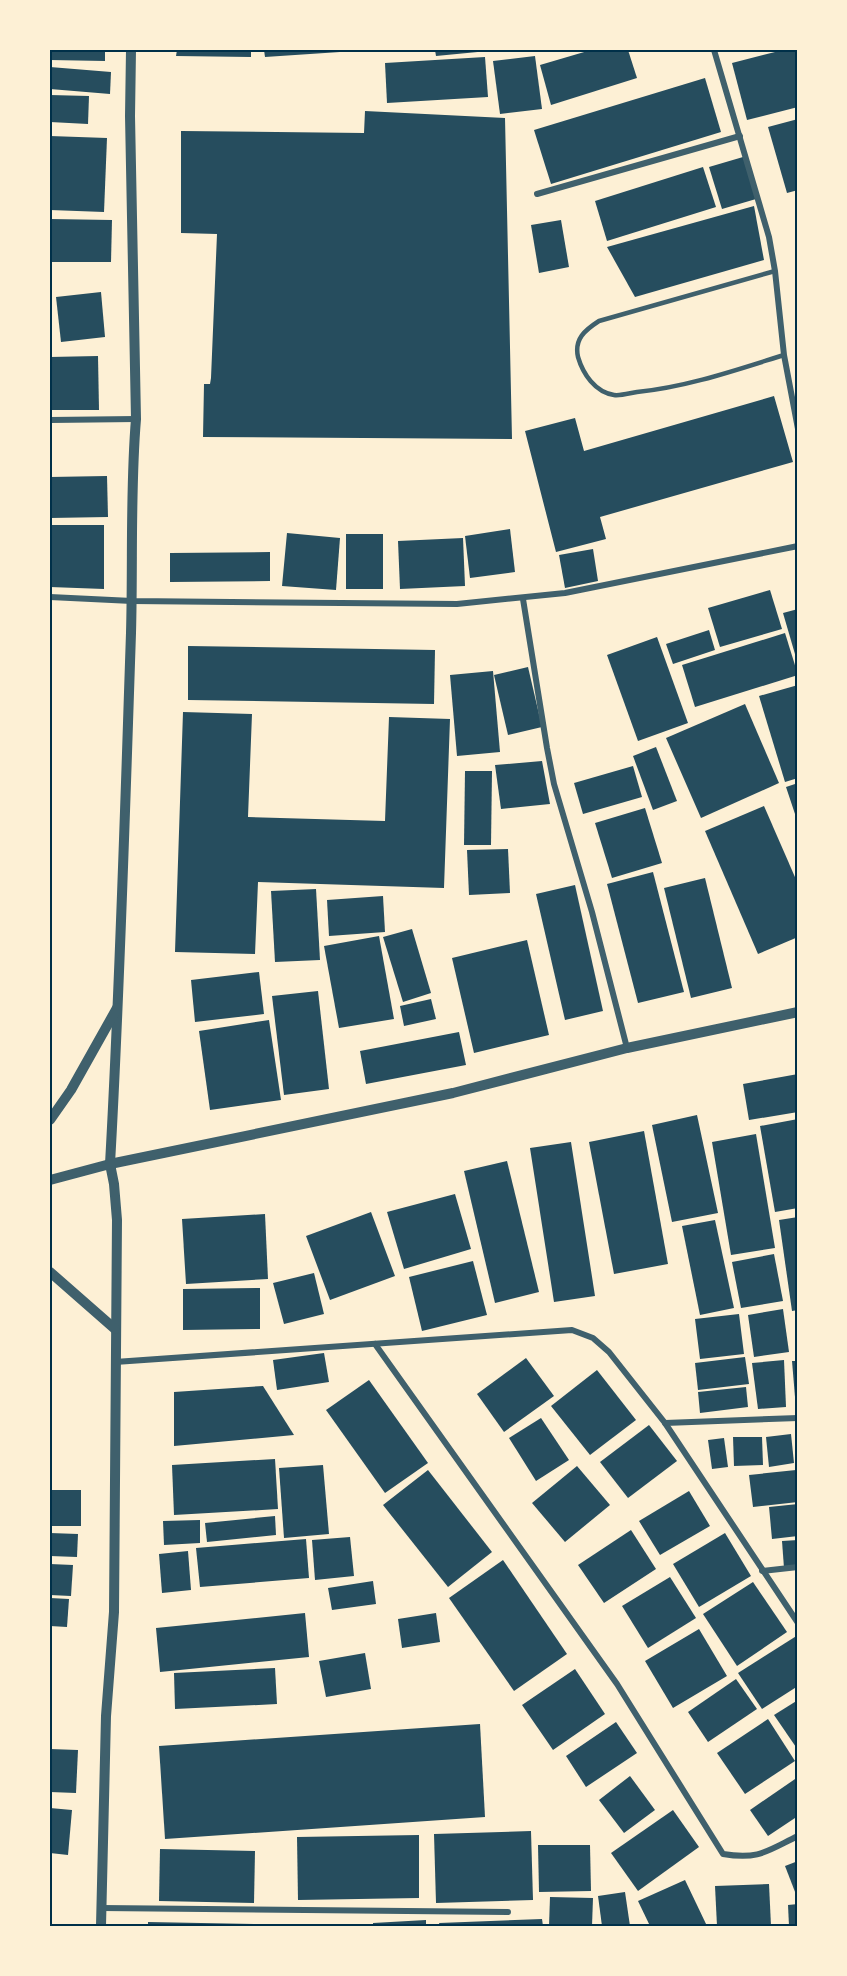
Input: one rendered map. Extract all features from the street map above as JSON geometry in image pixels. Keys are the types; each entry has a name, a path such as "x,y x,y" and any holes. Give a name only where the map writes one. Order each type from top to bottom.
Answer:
{"street":[{"path":"101,1926 106,1716 114,1612 117,1220 110,1164 119,1005 136,419 130,116 131,50"},
{"path":"714,50 770,237 784,355 798,429"},
{"path":"537,194 740,136"},
{"path":"50,420 136,419"},
{"path":"50,597 132,601 457,604 564,593 798,546"},
{"path":"523,599 554,784 592,912 627,1048"},
{"path":"50,1120 71,1090 119,1005"},
{"path":"50,1180 110,1164 453,1093 627,1048 798,1012"},
{"path":"50,1272 115,1329"},
{"path":"115,1362 572,1330 593,1338 609,1352 665,1423 797,1623"},
{"path":"375,1344 617,1684 723,1854 741,1857 759,1855 798,1836"},
{"path":"665,1423 798,1418"},
{"path":"762,1571 798,1567"},
{"path":"101,1908 508,1912"}],"lane":[{"path":"775,271 599,321 586,329 579,339 577,350 583,371 590,381 600,389 614,395 651,391 731,372 784,355"}],"building":[{"path":"50,50 105,50 105,61 50,60"},
{"path":"177,50 251,50 251,57 176,56"},
{"path":"264,50 354,50 355,51 265,57"},
{"path":"435,50 488,50 488,51 436,56"},
{"path":"591,50 628,50 637,78 551,105 540,65"},
{"path":"783,50 798,50 798,107 747,120 732,63"},
{"path":"535,56 542,109 500,114 493,61"},
{"path":"485,57 488,97 387,103 385,63"},
{"path":"50,67 111,72 110,94 50,89"},
{"path":"705,78 721,132 551,184 534,130"},
{"path":"50,95 89,96 88,124 50,122"},
{"path":"365,111 505,118 512,439 203,437 204,384 210,384 211,378 217,234 181,233 181,131 364,133"},
{"path":"798,119 798,190 787,193 768,127"},
{"path":"50,136 107,138 104,212 50,210"},
{"path":"743,157 756,199 722,209 709,167"},
{"path":"703,167 716,207 607,241 595,201"},
{"path":"754,206 764,260 635,297 607,247"},
{"path":"50,219 112,220 111,262 50,262"},
{"path":"561,220 569,267 539,273 531,225"},
{"path":"101,292 105,337 61,342 56,297"},
{"path":"98,356 99,410 50,410 50,357"},
{"path":"774,396 793,462 600,517 606,539 556,552 525,431 575,418 584,451"},
{"path":"107,476 108,517 50,518 50,477"},
{"path":"50,525 104,525 104,589 50,587"},
{"path":"510,529 515,572 470,578 465,536"},
{"path":"287,533 340,538 336,590 282,586"},
{"path":"346,534 383,534 383,589 346,589"},
{"path":"463,538 465,586 400,589 398,541"},
{"path":"593,549 598,581 565,588 559,555"},
{"path":"270,552 270,581 170,582 170,553"},
{"path":"770,590 782,629 720,647 708,608"},
{"path":"798,609 798,661 797,661 783,613"},
{"path":"709,630 715,650 673,664 666,644"},
{"path":"785,633 798,675 695,707 682,665"},
{"path":"657,637 688,723 638,741 607,655"},
{"path":"188,646 435,650 434,704 188,700"},
{"path":"528,667 542,727 508,735 494,675"},
{"path":"493,671 500,752 457,756 450,675"},
{"path":"798,685 798,778 785,782 759,696"},
{"path":"745,704 779,783 701,818 666,738"},
{"path":"183,712 252,714 248,817 385,821 389,717 450,719 444,888 258,882 255,954 175,952"},
{"path":"656,747 677,801 653,810 633,756"},
{"path":"542,761 550,804 501,809 495,765"},
{"path":"633,766 642,797 583,814 574,783"},
{"path":"465,771 492,771 491,845 464,845"},
{"path":"798,783 798,820 797,820 786,787"},
{"path":"764,806 798,884 798,937 758,954 705,831"},
{"path":"645,808 662,863 612,878 595,823"},
{"path":"508,849 510,893 469,895 467,850"},
{"path":"653,872 684,992 638,1003 607,884"},
{"path":"705,878 732,988 691,998 664,888"},
{"path":"575,885 603,1011 565,1020 536,894"},
{"path":"316,889 320,960 275,962 271,891"},
{"path":"383,896 385,932 329,936 327,900"},
{"path":"412,929 431,993 403,1002 383,937"},
{"path":"379,936 394,1019 339,1028 324,946"},
{"path":"527,940 549,1035 474,1053 452,958"},
{"path":"259,972 264,1014 195,1022 191,980"},
{"path":"318,991 329,1089 284,1095 272,996"},
{"path":"431,999 436,1019 404,1026 400,1006"},
{"path":"269,1020 281,1100 210,1110 199,1031"},
{"path":"459,1032 466,1065 366,1084 360,1051"},
{"path":"798,1074 798,1112 749,1120 743,1084"},
{"path":"697,1115 718,1213 672,1222 652,1125"},
{"path":"798,1119 798,1208 775,1212 760,1126"},
{"path":"644,1131 668,1264 614,1274 589,1142"},
{"path":"756,1134 775,1248 731,1255 712,1142"},
{"path":"571,1142 595,1296 554,1302 530,1148"},
{"path":"507,1161 539,1292 495,1303 464,1171"},
{"path":"455,1194 471,1249 404,1269 387,1212"},
{"path":"371,1212 395,1276 330,1300 306,1236"},
{"path":"265,1214 268,1279 186,1284 182,1219"},
{"path":"798,1217 798,1310 792,1311 779,1220"},
{"path":"715,1220 734,1308 700,1315 682,1226"},
{"path":"774,1254 783,1301 741,1308 732,1262"},
{"path":"473,1261 487,1315 422,1331 409,1277"},
{"path":"314,1273 324,1314 284,1324 273,1283"},
{"path":"260,1288 260,1329 183,1330 183,1289"},
{"path":"783,1309 789,1352 754,1357 748,1315"},
{"path":"739,1314 744,1354 700,1359 695,1319"},
{"path":"324,1353 329,1382 277,1390 273,1360"},
{"path":"745,1357 749,1384 698,1390 695,1363"},
{"path":"526,1358 554,1396 504,1432 477,1394"},
{"path":"784,1360 786,1407 758,1409 752,1363"},
{"path":"792,1361 798,1361 798,1409 796,1409"},
{"path":"597,1370 636,1420 590,1455 551,1406"},
{"path":"369,1380 428,1463 385,1493 326,1410"},
{"path":"263,1386 294,1435 174,1446 174,1392"},
{"path":"746,1387 748,1407 700,1413 698,1392"},
{"path":"541,1418 569,1460 536,1481 509,1438"},
{"path":"649,1425 677,1461 628,1498 600,1462"},
{"path":"791,1434 794,1463 769,1467 766,1437"},
{"path":"733,1437 762,1437 763,1465 734,1466"},
{"path":"724,1438 728,1467 712,1469 708,1440"},
{"path":"275,1459 278,1509 174,1515 172,1465"},
{"path":"323,1465 329,1534 284,1538 279,1468"},
{"path":"577,1466 610,1505 565,1542 532,1503"},
{"path":"428,1470 492,1552 448,1587 383,1505"},
{"path":"796,1470 798,1502 753,1507 749,1475"},
{"path":"50,1490 81,1490 81,1526 50,1526"},
{"path":"689,1491 710,1526 660,1555 639,1521"},
{"path":"798,1504 798,1536 772,1539 769,1507"},
{"path":"275,1516 276,1535 207,1542 205,1523"},
{"path":"200,1520 200,1543 164,1545 163,1521"},
{"path":"631,1530 656,1569 604,1603 578,1565"},
{"path":"50,1533 78,1534 77,1557 50,1556"},
{"path":"725,1533 751,1576 699,1607 673,1564"},
{"path":"350,1537 354,1576 315,1580 312,1540"},
{"path":"306,1539 309,1578 200,1587 196,1548"},
{"path":"798,1540 798,1566 784,1568 782,1541"},
{"path":"188,1551 191,1590 162,1593 159,1554"},
{"path":"503,1560 567,1654 514,1691 449,1598"},
{"path":"50,1564 73,1565 71,1596 50,1595"},
{"path":"670,1577 696,1618 648,1648 622,1606"},
{"path":"373,1581 376,1604 332,1610 328,1588"},
{"path":"753,1582 787,1632 737,1666 703,1614"},
{"path":"50,1598 69,1599 67,1627 50,1626"},
{"path":"305,1613 309,1657 160,1672 156,1628"},
{"path":"436,1613 440,1642 402,1648 398,1619"},
{"path":"699,1629 727,1676 673,1708 645,1661"},
{"path":"798,1635 798,1686 762,1709 738,1673"},
{"path":"365,1653 371,1689 326,1697 319,1661"},
{"path":"275,1668 277,1704 175,1709 174,1673"},
{"path":"575,1669 605,1714 553,1750 522,1705"},
{"path":"736,1679 757,1709 708,1742 688,1712"},
{"path":"798,1700 798,1750 774,1715"},
{"path":"768,1719 795,1761 745,1794 717,1753"},
{"path":"616,1722 637,1753 586,1787 566,1756"},
{"path":"480,1724 485,1817 165,1839 159,1746"},
{"path":"50,1749 78,1750 76,1793 50,1792"},
{"path":"630,1776 655,1810 624,1833 599,1800"},
{"path":"798,1777 798,1816 768,1836 750,1810"},
{"path":"50,1808 72,1810 68,1855 50,1853"},
{"path":"673,1810 699,1847 638,1891 611,1853"},
{"path":"531,1831 533,1900 436,1903 434,1834"},
{"path":"419,1835 419,1898 298,1900 297,1837"},
{"path":"538,1845 590,1845 591,1891 539,1892"},
{"path":"160,1849 255,1851 254,1903 159,1901"},
{"path":"798,1861 798,1897 797,1897 785,1866"},
{"path":"685,1880 707,1926 650,1926 638,1901"},
{"path":"769,1884 771,1926 717,1926 715,1886"},
{"path":"625,1892 630,1926 602,1926 598,1896"},
{"path":"550,1897 593,1898 592,1926 549,1926"},
{"path":"798,1904 798,1926 789,1926 788,1905"},
{"path":"542,1919 543,1926 440,1926 439,1923"},
{"path":"426,1920 426,1926 373,1926 373,1923"},
{"path":"148,1922 254,1924 254,1926 148,1926"},
{"path":"264,1924 305,1924 305,1926 264,1926"}]}
